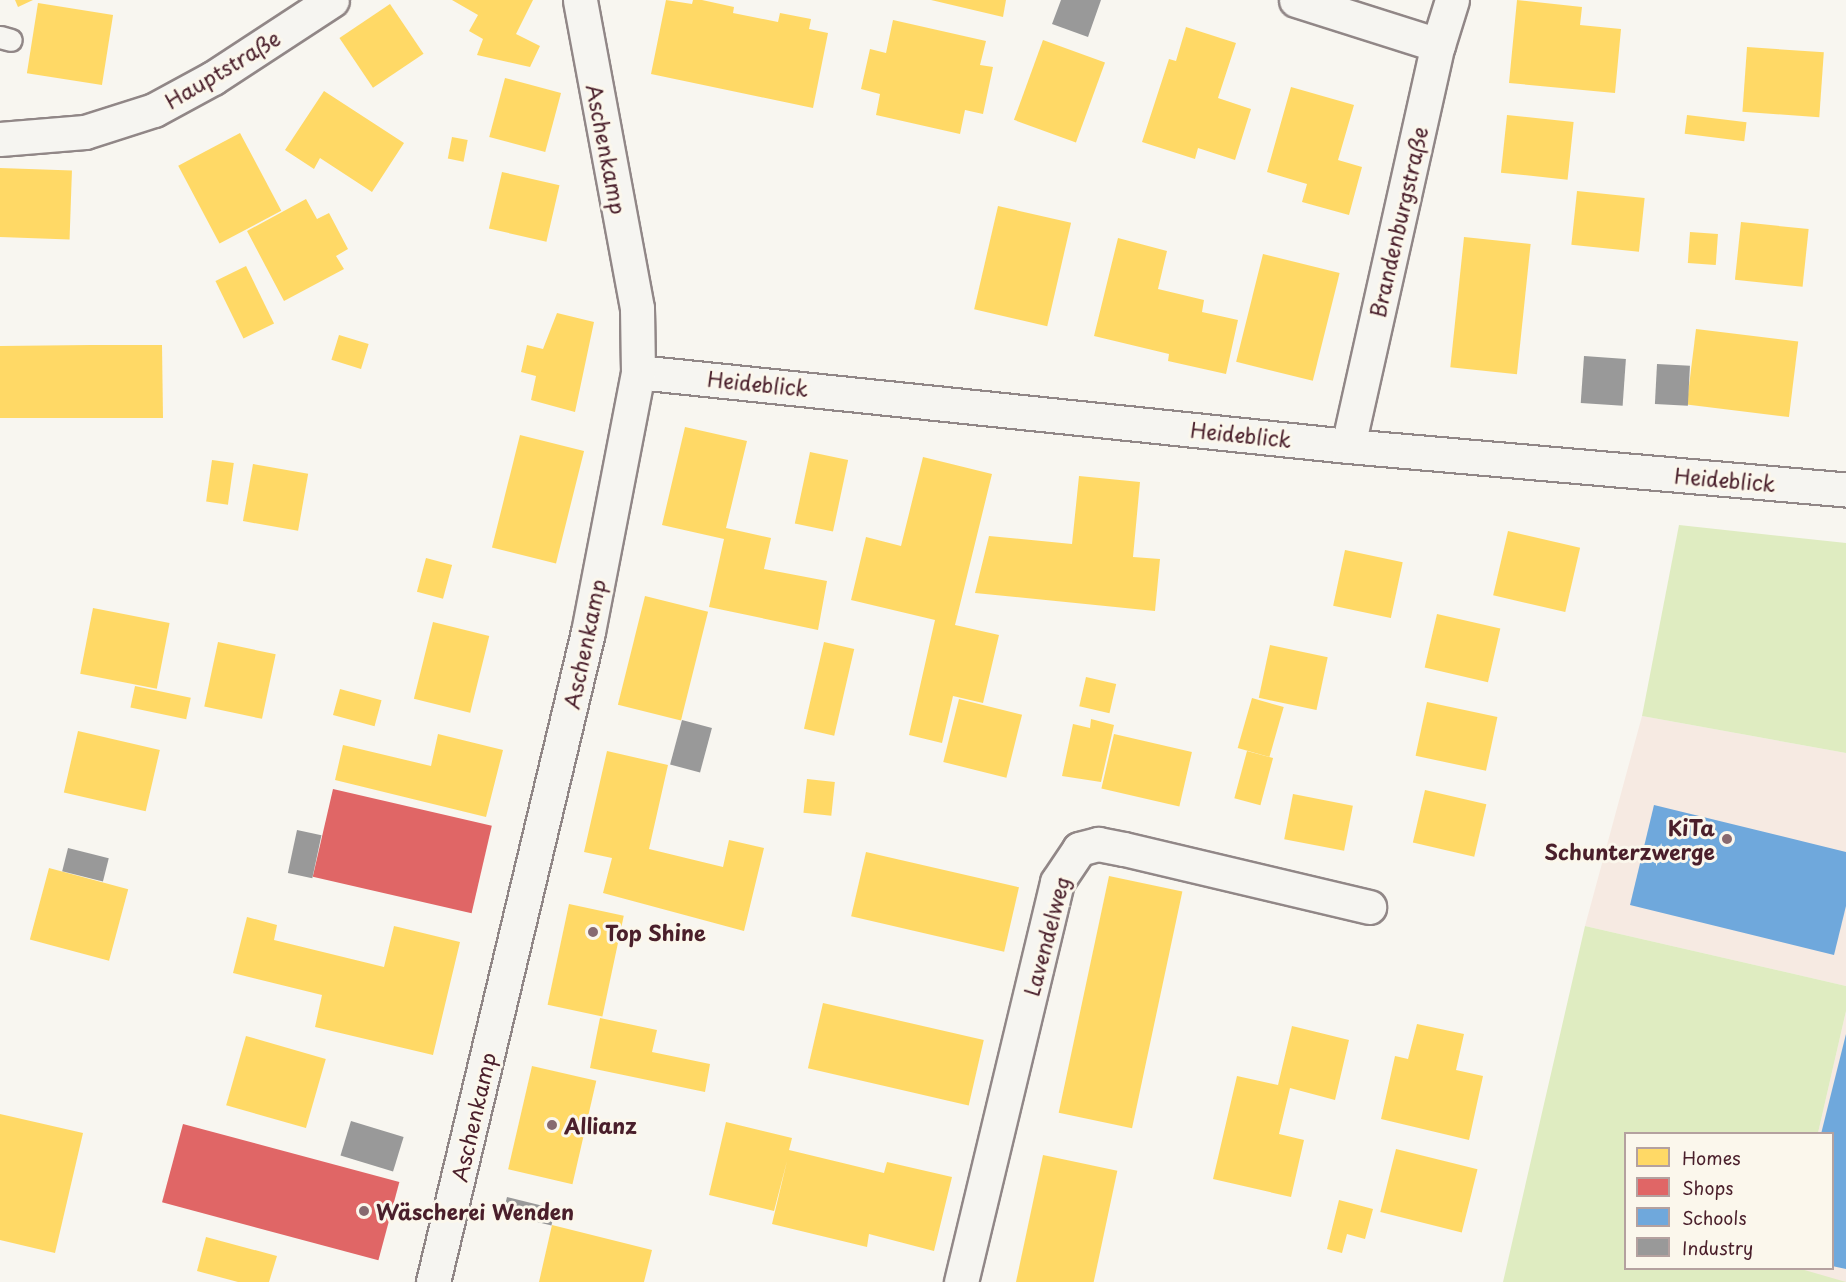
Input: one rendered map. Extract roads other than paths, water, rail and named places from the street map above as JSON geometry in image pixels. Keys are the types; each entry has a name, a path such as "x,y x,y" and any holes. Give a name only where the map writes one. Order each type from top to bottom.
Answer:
{"street":[{"name":"Hauptstraße","path":"0,139 85,132 154,110 213,78 332,0"},
{"name":"Aschenkamp","path":"433,1282 588,632 638,372 637,308 580,0"},
{"path":"1296,0 1438,45"},
{"name":"Brandenburgstraße","path":"1348,446 1438,45 1452,0"},
{"name":"Heideblick","path":"638,372 1348,446 1846,490"},
{"name":"Lavendelweg","path":"961,1282 1057,882 1079,849 1098,844 1124,849 1369,907"}],"place":[{"name":"KiTa Schunterzwerge","path":"1727,839"},
{"name":"Top Shine","path":"593,932"},
{"name":"Allianz","path":"552,1125"},
{"name":"Wäscherei Wenden","path":"364,1211"}]}
